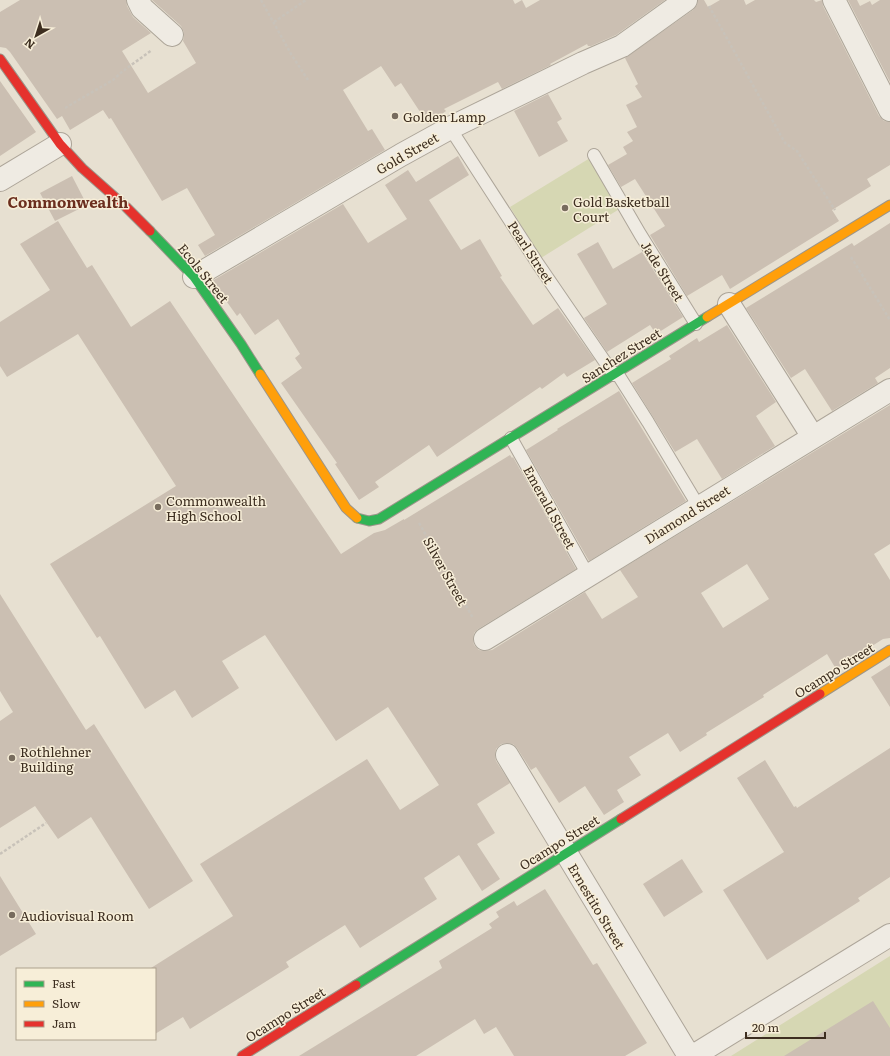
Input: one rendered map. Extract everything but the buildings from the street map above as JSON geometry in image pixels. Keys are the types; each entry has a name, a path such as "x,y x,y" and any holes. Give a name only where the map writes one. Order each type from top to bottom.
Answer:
{"street":[{"path":"138,0 142,8 172,35"},
{"name":"Gold Street","path":"194,277 401,155 450,128 622,46 686,0"},
{"path":"834,0 890,110"},
{"name":"Ecols Street","path":"0,59 60,144 82,168 126,207 194,277 241,344 346,508 351,514 365,521"},
{"path":"0,180 60,144"},
{"name":"Sanchez Street","path":"365,521 373,522 407,502 838,236 889,209"},
{"path":"729,304 813,437"},
{"name":"Diamond Street","path":"485,639 890,390"},
{"name":"Ocampo Street","path":"242,1056 890,650"},
{"name":"Ernestito Street","path":"507,756 689,1056"},
{"path":"693,1056 890,935"}],"lane":[{"name":"Pearl Street","path":"450,128 538,264 648,422 699,507"},
{"name":"Jade Street","path":"594,155 640,234 696,324"},
{"name":"Emerald Street","path":"511,438 588,576"}],"path":[{"path":"261,0 291,54 308,80"},
{"path":"274,22 306,0"},
{"path":"706,0 786,143 797,151 848,231"},
{"path":"44,121 113,80 123,70 172,35"},
{"path":"838,236 890,320"},
{"name":"Silver Street","path":"407,502 485,639"},
{"path":"0,854 46,822"}],"green space":[{"name":"Gold Basketball Court","path":"590,158 621,208 541,258 510,207"},
{"path":"890,956 890,1056 731,1056"}],"traffic: fast":[{"path":"150,231 194,277 260,374"},
{"path":"357,518 369,521 379,519 707,317"},
{"path":"356,985 621,819"}],"traffic: slow":[{"path":"707,317 890,205"},
{"path":"260,374 346,508 357,518"},
{"path":"820,694 890,650"}],"traffic: jam":[{"path":"0,59 60,144 82,168 126,207 150,231"},
{"path":"621,819 820,694"},
{"path":"242,1056 356,985"}],"place":[{"name":"Golden Lamp","path":"395,116"},
{"name":"Gold Basketball Court","path":"565,208"},
{"name":"Commonwealth High School","path":"158,507"},
{"name":"Rothlehner Building","path":"12,758"},
{"name":"Audiovisual Room","path":"12,915"}],"district":[{"name":"Commonwealth","path":"68,201"}]}
